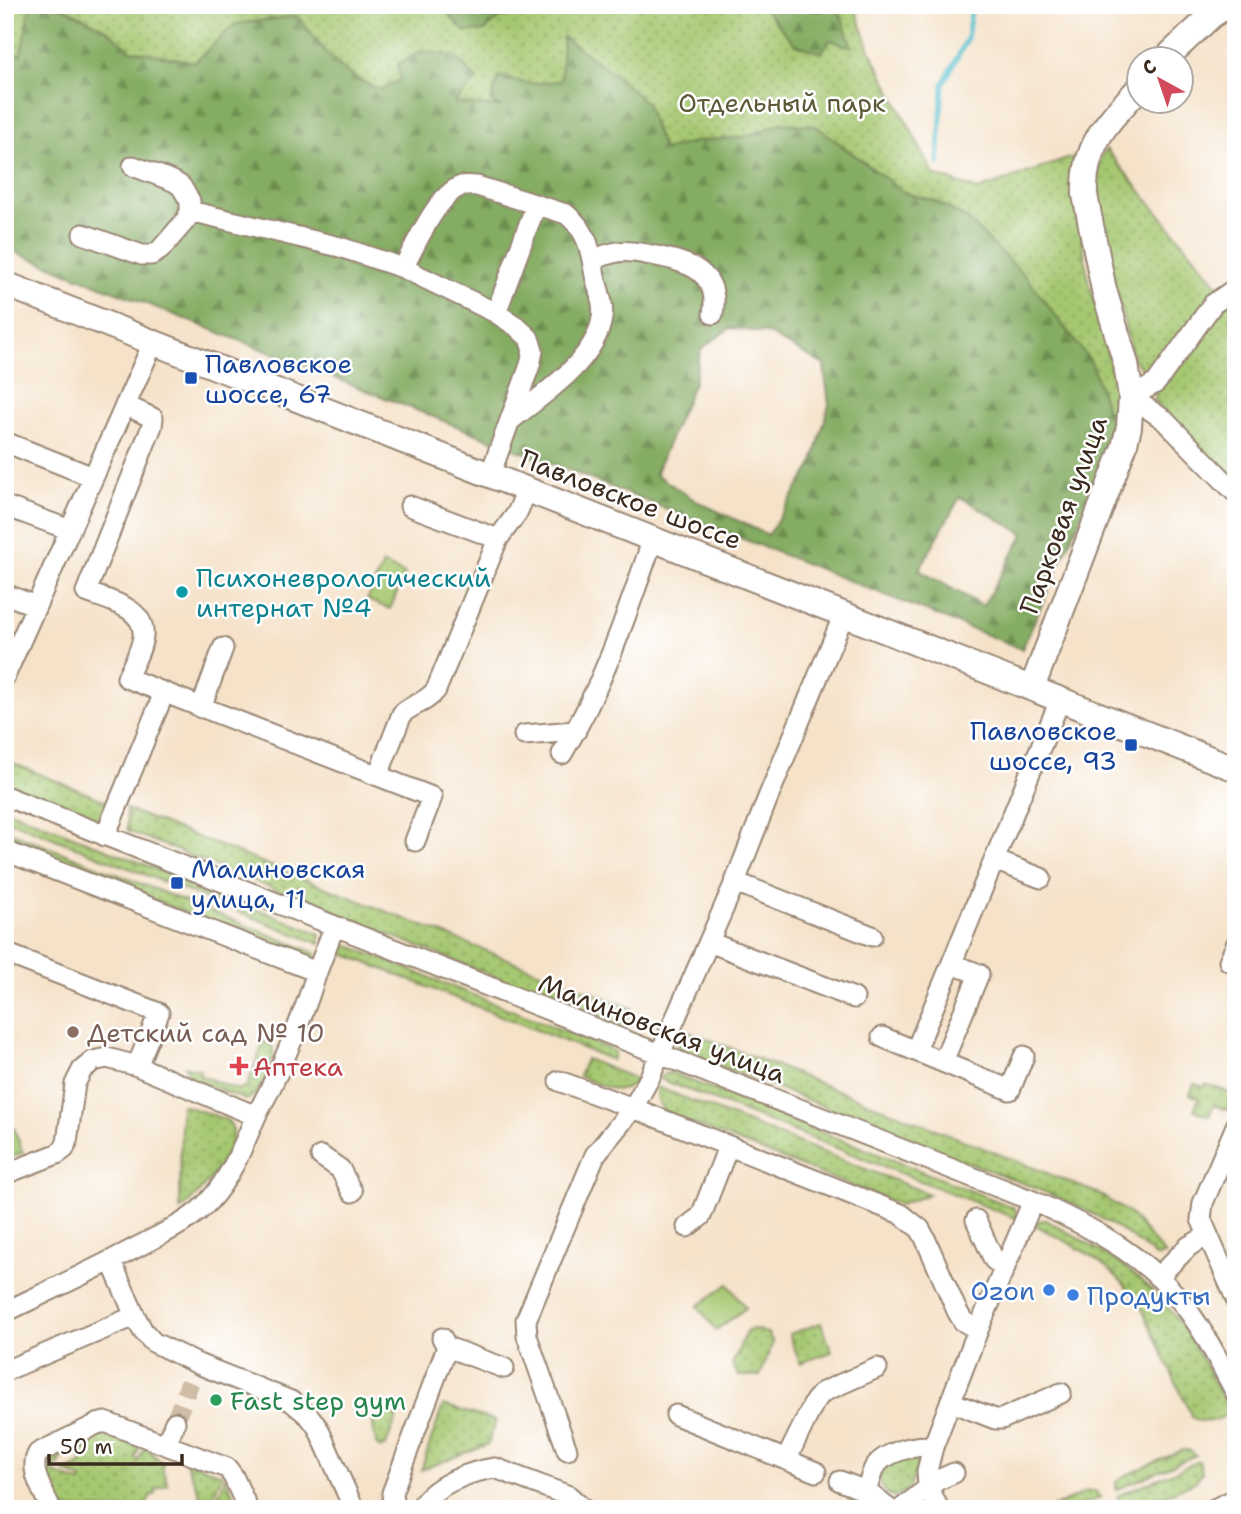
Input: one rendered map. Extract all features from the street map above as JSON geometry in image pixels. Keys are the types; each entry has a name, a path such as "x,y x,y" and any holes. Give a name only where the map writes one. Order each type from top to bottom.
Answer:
{"main road":[{"path":"1179,46 1211,16 1228,5"},
{"name":"Парковая улица","path":"1032,688 1124,447 1131,397 1126,364 1098,263 1084,179 1089,153 1126,102"},
{"name":"Павловское шоссе","path":"5,284 1236,769"}],"street":[{"path":"83,234 142,255 152,255 160,250 186,220 190,201 181,186 133,166"},
{"path":"403,268 436,208 448,195 462,186 477,186 566,214 578,223 586,234 602,301 602,319 596,337 572,370 510,421"},
{"path":"496,313 536,205"},
{"path":"190,211 340,247 403,268 496,313 516,326 529,338 533,351 490,475"},
{"path":"592,260 630,251 692,266 705,276 713,288 716,302 713,314"},
{"path":"1236,288 1213,304 1156,383 1131,397 1163,419 1236,493"},
{"path":"5,676 153,343"},
{"path":"125,405 153,418 152,426 86,592 127,608 138,617 143,626 143,638 127,678 432,797 415,841"},
{"path":"5,442 93,477"},
{"path":"378,775 402,714 408,708 428,700 436,690 498,539 517,513 527,490"},
{"path":"5,506 70,530"},
{"path":"410,506 498,539"},
{"path":"562,754 588,710 623,627 653,539"},
{"path":"5,594 36,606"},
{"path":"566,1450 527,1336 526,1320 595,1155 634,1108 659,1055 736,882 844,614"},
{"path":"201,708 223,648"},
{"path":"105,836 164,693"},
{"path":"916,1050 1060,699"},
{"path":"524,735 576,731"},
{"name":"Малиновская улица","path":"5,796 1033,1201 1099,1232 1158,1277 1177,1296 1196,1321 1236,1393"},
{"path":"5,850 317,972"},
{"path":"994,860 1041,878"},
{"path":"736,882 872,936"},
{"path":"5,1312 166,1232 208,1203 239,1156 279,1073 303,1017 334,927"},
{"path":"709,942 854,998"},
{"path":"5,953 159,1013 137,1066"},
{"path":"943,1062 979,974 952,964"},
{"path":"882,1037 1010,1090 1024,1056"},
{"path":"5,1174 64,1149 75,1084 82,1070 93,1061 107,1058 137,1066 256,1116"},
{"path":"559,1081 901,1214 911,1220 925,1238 962,1321 978,1330"},
{"path":"1233,1139 1203,1203 1201,1219 1236,1299"},
{"path":"687,1227 701,1216 728,1147"},
{"path":"321,1156 340,1169 352,1192"},
{"path":"939,1509 928,1487 927,1471 933,1447 978,1330 1033,1201"},
{"path":"976,1220 994,1260 1005,1268"},
{"path":"1158,1277 1189,1246 1207,1236"},
{"path":"111,1261 135,1316 153,1342 194,1373 290,1401 301,1408 317,1428 354,1509"},
{"path":"5,1371 135,1316"},
{"path":"394,1509 393,1493 444,1343 504,1368"},
{"path":"786,1460 815,1401 824,1392 877,1368"},
{"path":"951,1402 995,1419 1002,1419 1061,1393"},
{"path":"676,1415 816,1472"},
{"path":"51,1509 34,1469 38,1453 105,1422 227,1468 248,1509"},
{"path":"166,1445 175,1422"},
{"path":"866,1490 873,1469 887,1457 916,1446 933,1447"},
{"path":"421,1509 425,1500 439,1487 495,1468 569,1496 583,1509"},
{"path":"901,1509 928,1487 954,1473"},
{"path":"840,1482 866,1490 889,1509"},
{"path":"1214,1509 1236,1499"}],"green space":[{"name":"Отдельный парк","path":"5,5 854,5 870,50 934,175 978,190 1073,157 1072,176 1088,277 1119,399 1116,421 985,261 5,91"},
{"path":"30,5 52,5 66,9 106,29 131,50 195,62 235,24 297,16 344,70 367,84 382,90 400,79 398,64 422,51 455,56 477,80 454,103 501,107 491,102 499,76 529,84 561,81 563,37 613,73 646,103 663,150 698,141 744,137 782,123 816,126 905,193 935,201 966,218 1027,278 1091,362 1116,438 1022,649 5,248 5,53 21,55","holes":["730,328 767,333 824,365 829,405 812,466 768,535 696,501 655,474 694,382 701,349","960,497 1024,534 983,606 919,570"]},
{"path":"440,5 567,5 550,14 517,11 496,20 485,31 465,32"},
{"path":"761,5 837,5 852,47 830,40 821,53 795,44"},
{"path":"1106,149 1222,290 1153,375 1144,371 1133,359 1093,193 1101,157"},
{"path":"1228,299 1236,311 1236,488 1154,400 1157,391"},
{"path":"383,564 405,574 390,609 367,600"},
{"path":"5,760 108,802 97,819 5,783"},
{"path":"5,809 320,934 320,944 5,819"},
{"path":"126,809 632,1008 624,1028 602,1019 602,1016 598,1017 128,831"},
{"path":"5,830 316,953 313,961 5,844"},
{"path":"342,943 615,1051 612,1060 334,950"},
{"path":"680,1028 1097,1193 1130,1214 1165,1255 1156,1257 1108,1223 1057,1197 680,1050 676,1038"},
{"path":"264,1041 272,1046 270,1069 257,1091 246,1100 190,1078 185,1066 200,1070 199,1075 238,1090 247,1086"},
{"path":"586,1059 636,1079 625,1089 601,1086 579,1076"},
{"path":"669,1072 1015,1208 1017,1219 658,1078"},
{"path":"1194,1084 1204,1087 1206,1084 1233,1094 1227,1110 1214,1105 1209,1116 1194,1110 1199,1098 1190,1094"},
{"path":"657,1087 929,1194 900,1205 665,1113 657,1099"},
{"path":"181,1106 227,1120 232,1129 232,1140 227,1153 208,1181 180,1210"},
{"path":"14,1128 23,1153 5,1159 5,1131"},
{"path":"1042,1220 1113,1260 1158,1296 1188,1335 1231,1413 1207,1422 1192,1417 1142,1309 1131,1293 1108,1268 1094,1258 1033,1224"},
{"path":"728,1284 746,1308 716,1330 698,1306"},
{"path":"821,1323 832,1352 800,1363 789,1334"},
{"path":"747,1330 768,1333 773,1342 760,1376 739,1376 732,1365"},
{"path":"443,1405 496,1421 488,1444 421,1470"},
{"path":"392,1412 397,1418 386,1445 380,1448 376,1444 372,1419"},
{"path":"107,1434 140,1446 135,1458 138,1461 145,1447 148,1449 163,1464 168,1484 155,1490 156,1494 150,1497 146,1509 62,1509 46,1470 81,1483 82,1479 65,1472 83,1463 77,1451 58,1460 60,1464 53,1467 46,1465 74,1445"},
{"path":"1182,1450 1189,1450 1196,1455 1116,1490 1116,1482 1122,1477"},
{"path":"911,1456 917,1458 918,1465 909,1489 894,1497 885,1493 879,1483 882,1469"},
{"path":"185,1460 222,1474 208,1509 206,1509"},
{"path":"1199,1461 1202,1472 1195,1482 1135,1508 1124,1506 1117,1496"},
{"path":"225,1477 240,1508 213,1509"},
{"path":"1088,1491 1095,1491 1101,1497 1074,1509 1049,1509"}],"waterway":[{"path":"938,164 943,84 967,39 972,5"}],"tunnel":[{"path":"175,1422 190,1382"}],"place":[{"name":"Павловское шоссе, 67","path":"191,378"},
{"name":"Психоневрологический интернат №4","path":"182,592"},
{"name":"Павловское шоссе, 93","path":"1131,745"},
{"name":"Малиновская улица, 11","path":"177,883"},
{"name":"Детский сад № 10","path":"73,1032"},
{"name":"Аптека","path":"239,1066"},
{"name":"Ozon","path":"1049,1290"},
{"name":"Продукты","path":"1073,1295"},
{"name":"Fast step gym","path":"216,1400"}]}
